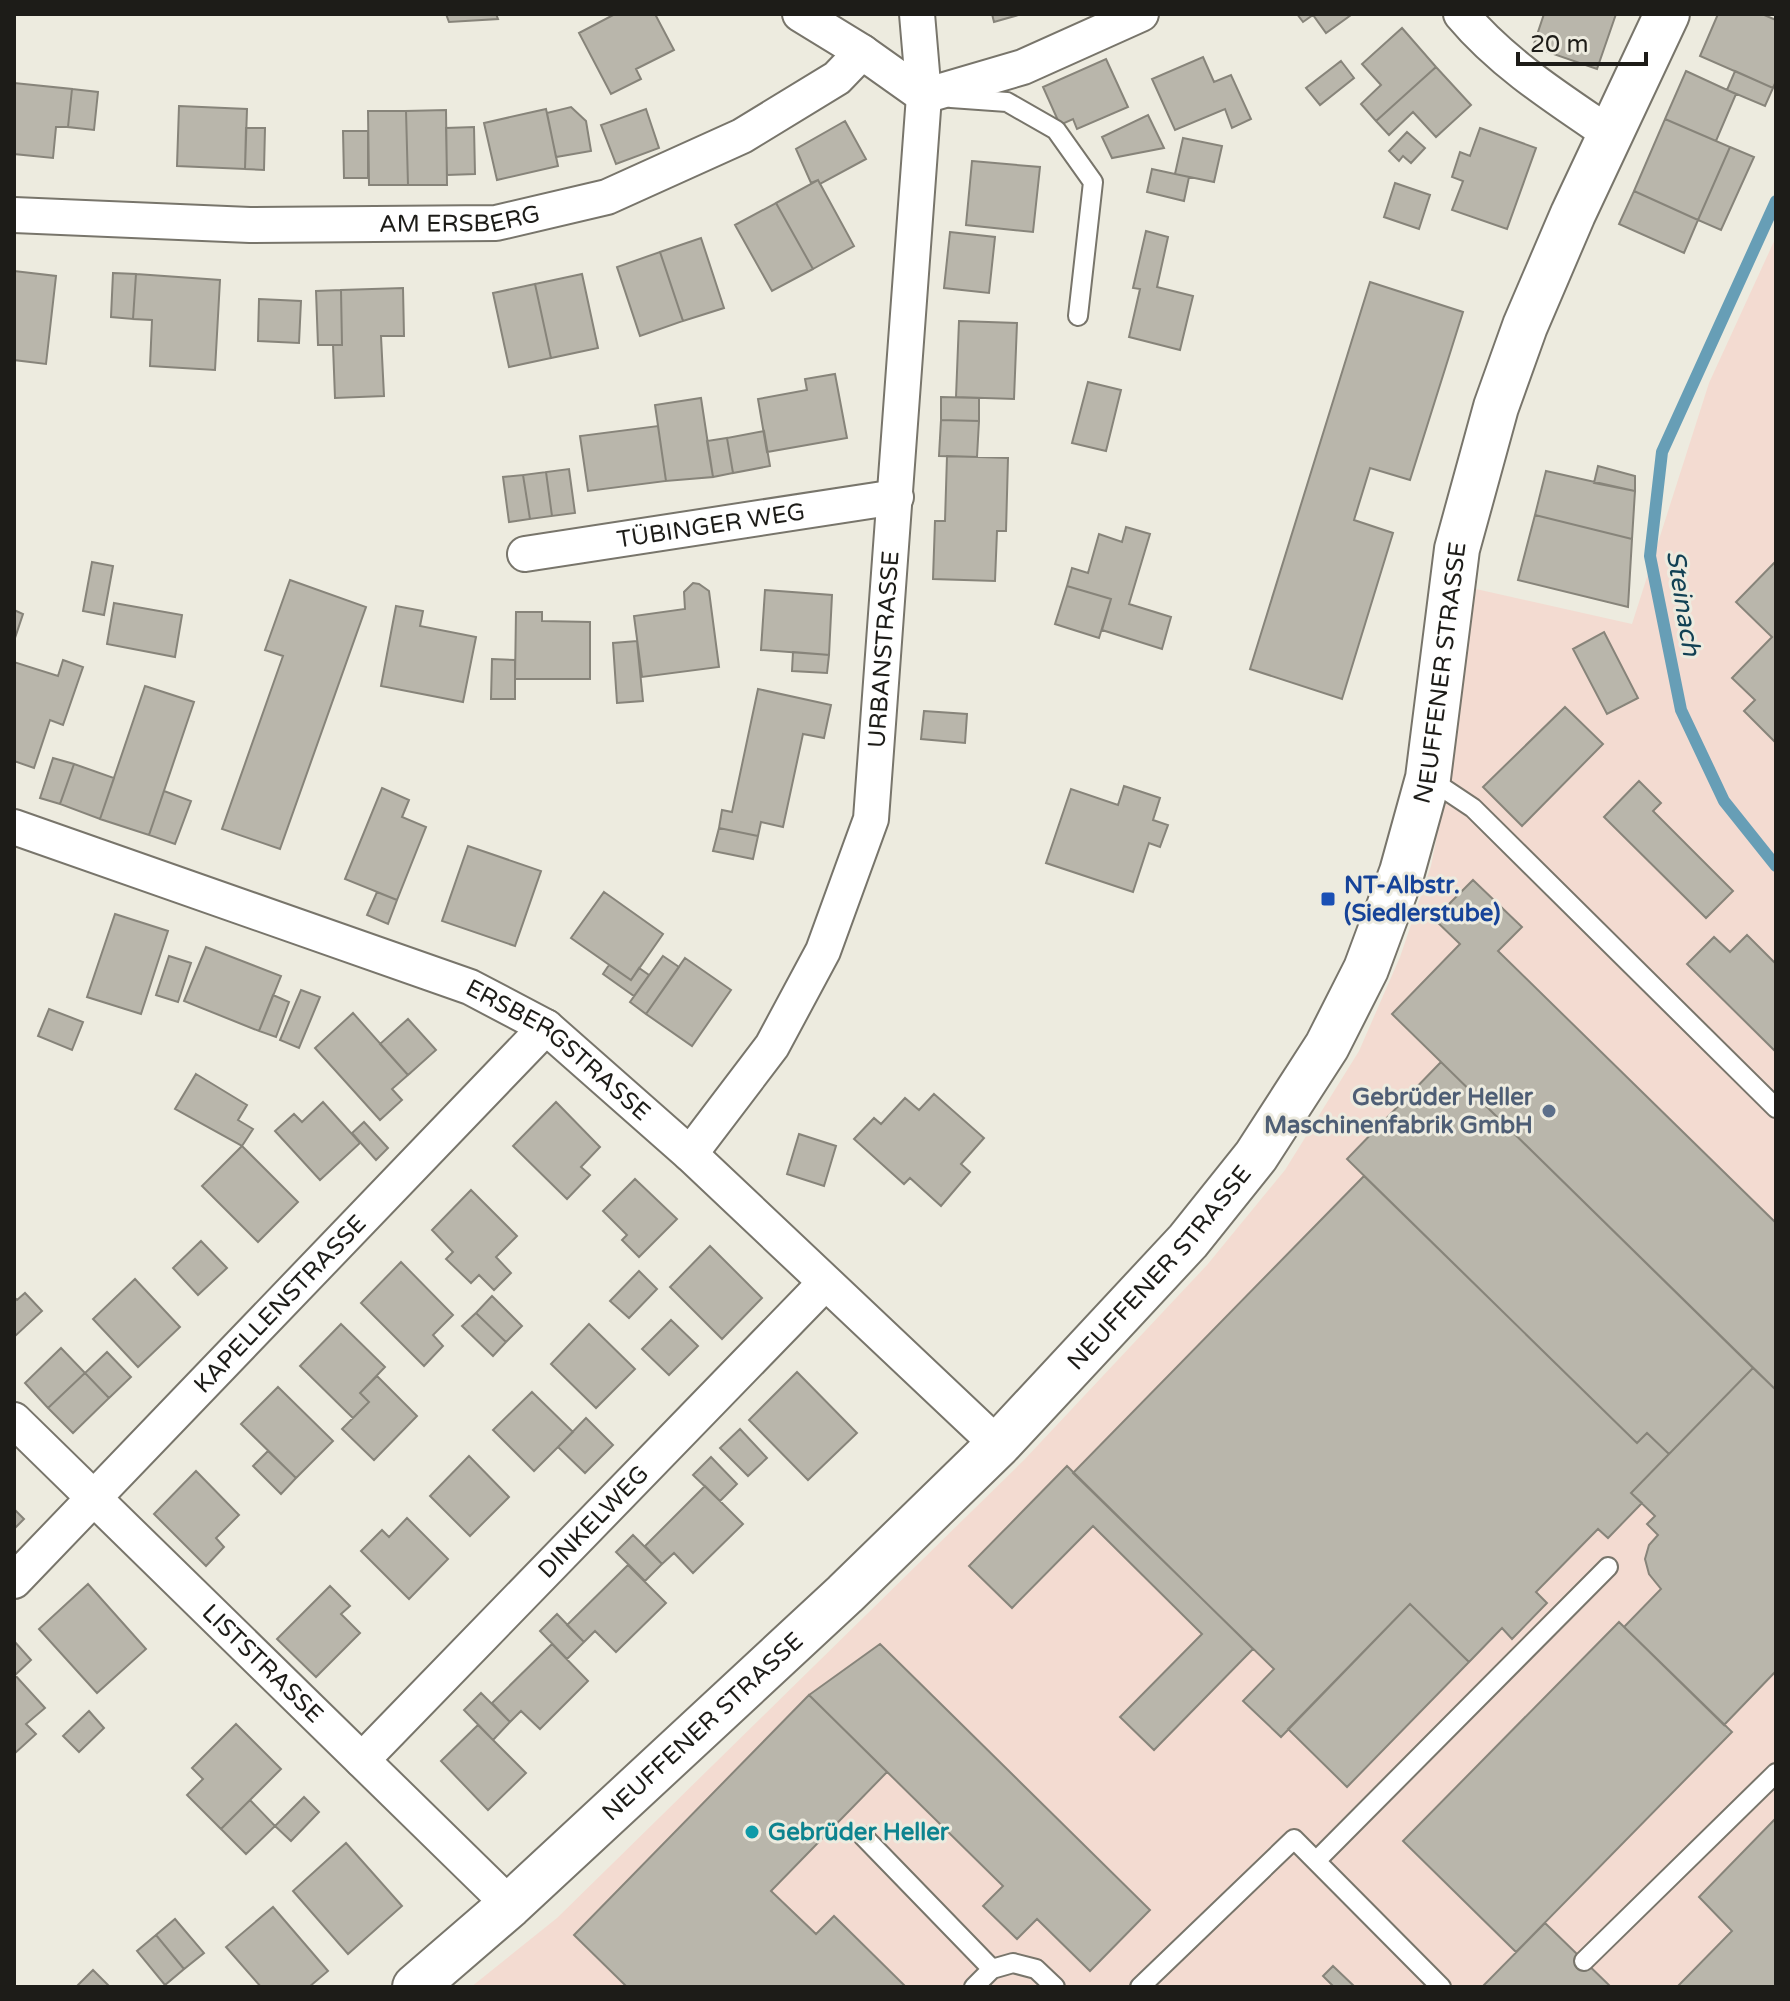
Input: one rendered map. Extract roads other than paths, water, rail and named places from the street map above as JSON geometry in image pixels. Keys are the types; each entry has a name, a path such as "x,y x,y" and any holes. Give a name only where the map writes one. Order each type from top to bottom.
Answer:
{"main road":[{"name":"NEUFFENER STRASSE","path":"415,1987 510,1905 845,1594 998,1445 1188,1241 1256,1156 1327,1046 1366,969 1402,872 1428,778 1457,549 1496,407 1531,312 1667,14"}],"street":[{"path":"800,14 862,52 924,96 1023,67 1141,14"},
{"name":"URBANSTRASSE","path":"690,1154 772,1046 823,951 871,819 924,96 917,14"},
{"path":"1461,14 1482,40 1554,96 1610,134"},
{"name":"AM ERSBERG","path":"14,215 250,225 496,223 607,197 742,136 837,78 862,52"},
{"name":"TÜBINGER WEG","path":"525,554 896,497"},
{"name":"ERSBERGSTRASSE","path":"14,827 470,987 546,1027 690,1154 998,1445"},
{"name":"KAPELLENSTRASSE","path":"14,1581 546,1027"},
{"name":"DINKELWEG","path":"362,1760 825,1283"},
{"name":"LISTSTRASSE","path":"14,1420 510,1905"}],"lane":[{"path":"924,96 1007,102 1056,130 1093,182 1078,316"},
{"path":"1428,778 1473,808 1776,1108"},
{"path":"1316,1861 1608,1567"},
{"path":"1584,1961 1776,1773"},
{"path":"863,1836 992,1969"},
{"path":"1140,1987 1294,1839 1441,1987"},
{"path":"974,1987 992,1969 1013,1963 1036,1969 1055,1987"}],"waterway":[{"name":"Steinach","path":"1776,201 1662,452 1650,556 1681,710 1724,801 1776,866"}],"place":[{"name":"NT-Albstr. (Siedlerstube)","path":"1328,899"},
{"name":"Gebrüder Heller Maschinenfabrik GmbH","path":"1549,1111"},
{"name":"Gebrüder Heller","path":"752,1832"}]}
